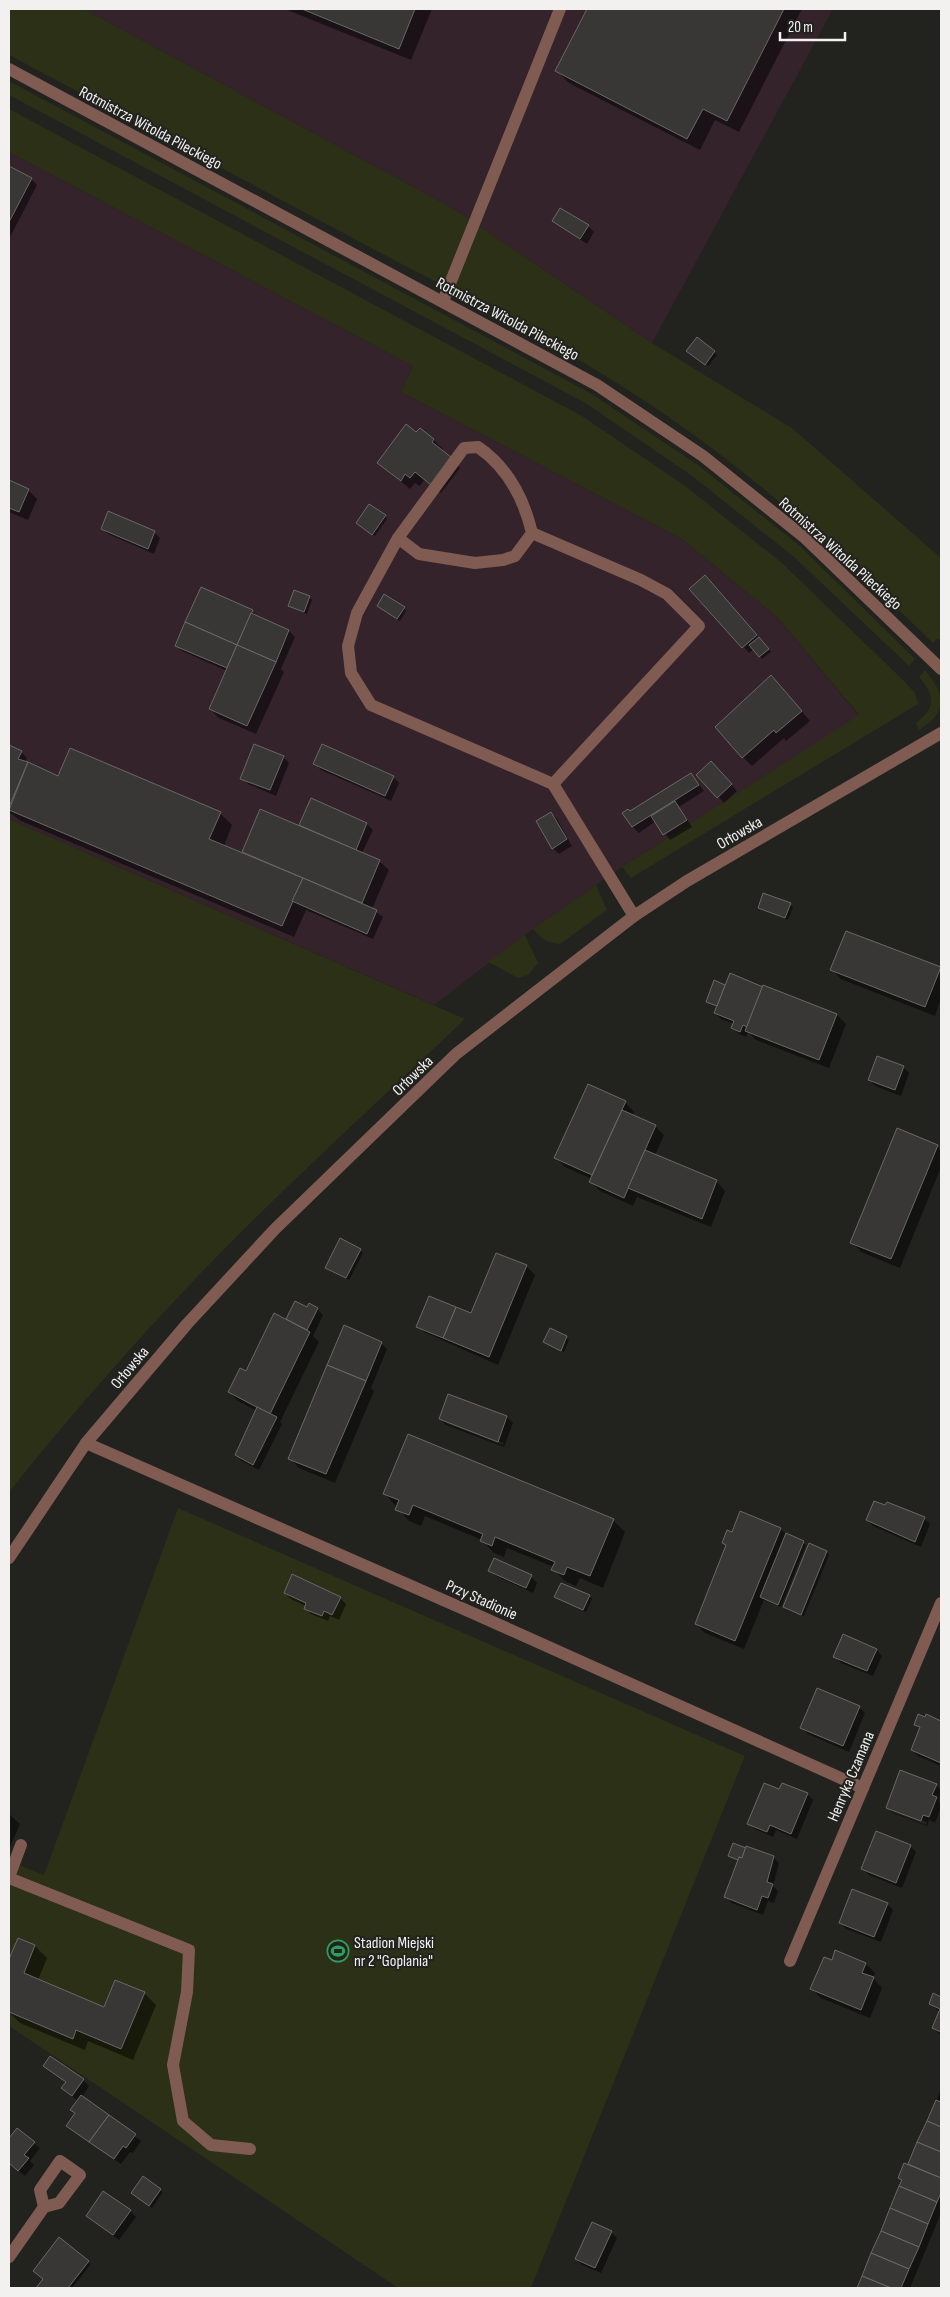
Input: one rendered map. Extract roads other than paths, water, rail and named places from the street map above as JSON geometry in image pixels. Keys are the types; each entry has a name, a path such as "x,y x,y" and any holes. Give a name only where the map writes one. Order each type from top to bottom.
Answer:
{"street":[{"path":"442,301 560,9"},
{"name":"Rotmistrza Witolda Pileckiego","path":"9,70 597,384 704,456 804,537 941,669"},
{"path":"398,538 419,554 474,563 503,560 515,556 532,533 528,513 516,489 494,458 478,447 464,448 398,538 357,612 348,646 351,673 371,705 552,784 634,916"},
{"path":"532,533 642,580 668,594 699,626 552,784"},
{"name":"Orłowska","path":"9,1558 86,1443 187,1324 275,1229 456,1054 634,916 696,876 941,732"},
{"name":"Przy Stadionie","path":"86,1443 475,1614 863,1788"},
{"name":"Henryka Czamana","path":"790,1961 941,1603"},
{"path":"21,1845 9,1878 189,1950 187,1992 173,2065 183,2121 211,2145 250,2149"},
{"path":"9,2257 44,2207"}],"place":[{"name":"Stadion Miejski nr 2 \"Goplania\"","path":"338,1951"}]}
